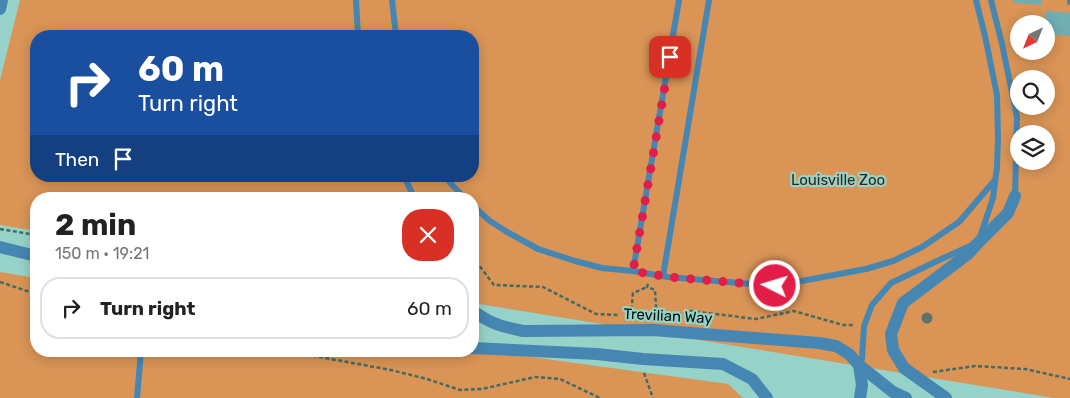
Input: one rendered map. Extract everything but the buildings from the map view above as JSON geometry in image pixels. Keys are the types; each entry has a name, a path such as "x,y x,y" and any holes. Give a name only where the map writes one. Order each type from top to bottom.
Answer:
{"street":[{"path":"0,9 2,0"},
{"path":"946,398 904,368 893,350 891,334 902,303 968,254 1008,213 1015,196"},
{"path":"0,247 30,254"},
{"name":"Trevilian Way","path":"479,315 485,320 503,327 523,331 653,330 819,343 836,346 849,354 859,365 893,392 906,398"},
{"path":"479,348 597,354 723,364 752,379 767,398"},
{"path":"859,365 862,385 860,398"}],"lane":[{"path":"356,0 358,30"},
{"path":"392,0 395,30"},
{"path":"633,271 680,0"},
{"path":"663,276 709,0"},
{"path":"859,365 862,359 864,326 872,305 891,283 978,243 992,198 997,167 998,139 997,95 976,0"},
{"path":"991,0 1017,117 1015,196"},
{"path":"479,211 507,232 538,249 602,268 663,276 775,286 866,270 893,261 922,247 959,222 995,180"},
{"path":"450,182 459,192"},
{"path":"137,398 140,357"}],"path":[{"path":"0,229 30,234"},
{"path":"0,282 30,292"},
{"path":"631,316 632,293 647,287"},
{"path":"320,357 391,370 460,390 482,389 535,377 560,379 600,398"}],"green space":[{"name":"Louisville Zoo","path":"20,0 1070,0 1070,398 1054,398 479,304 479,192 30,192 30,230 0,225 0,80"},
{"path":"0,272 30,277 30,357 479,357 479,350 728,384 743,398 0,398"}],"route":[{"path":"670,57 633,271 668,277 775,286"}]}
